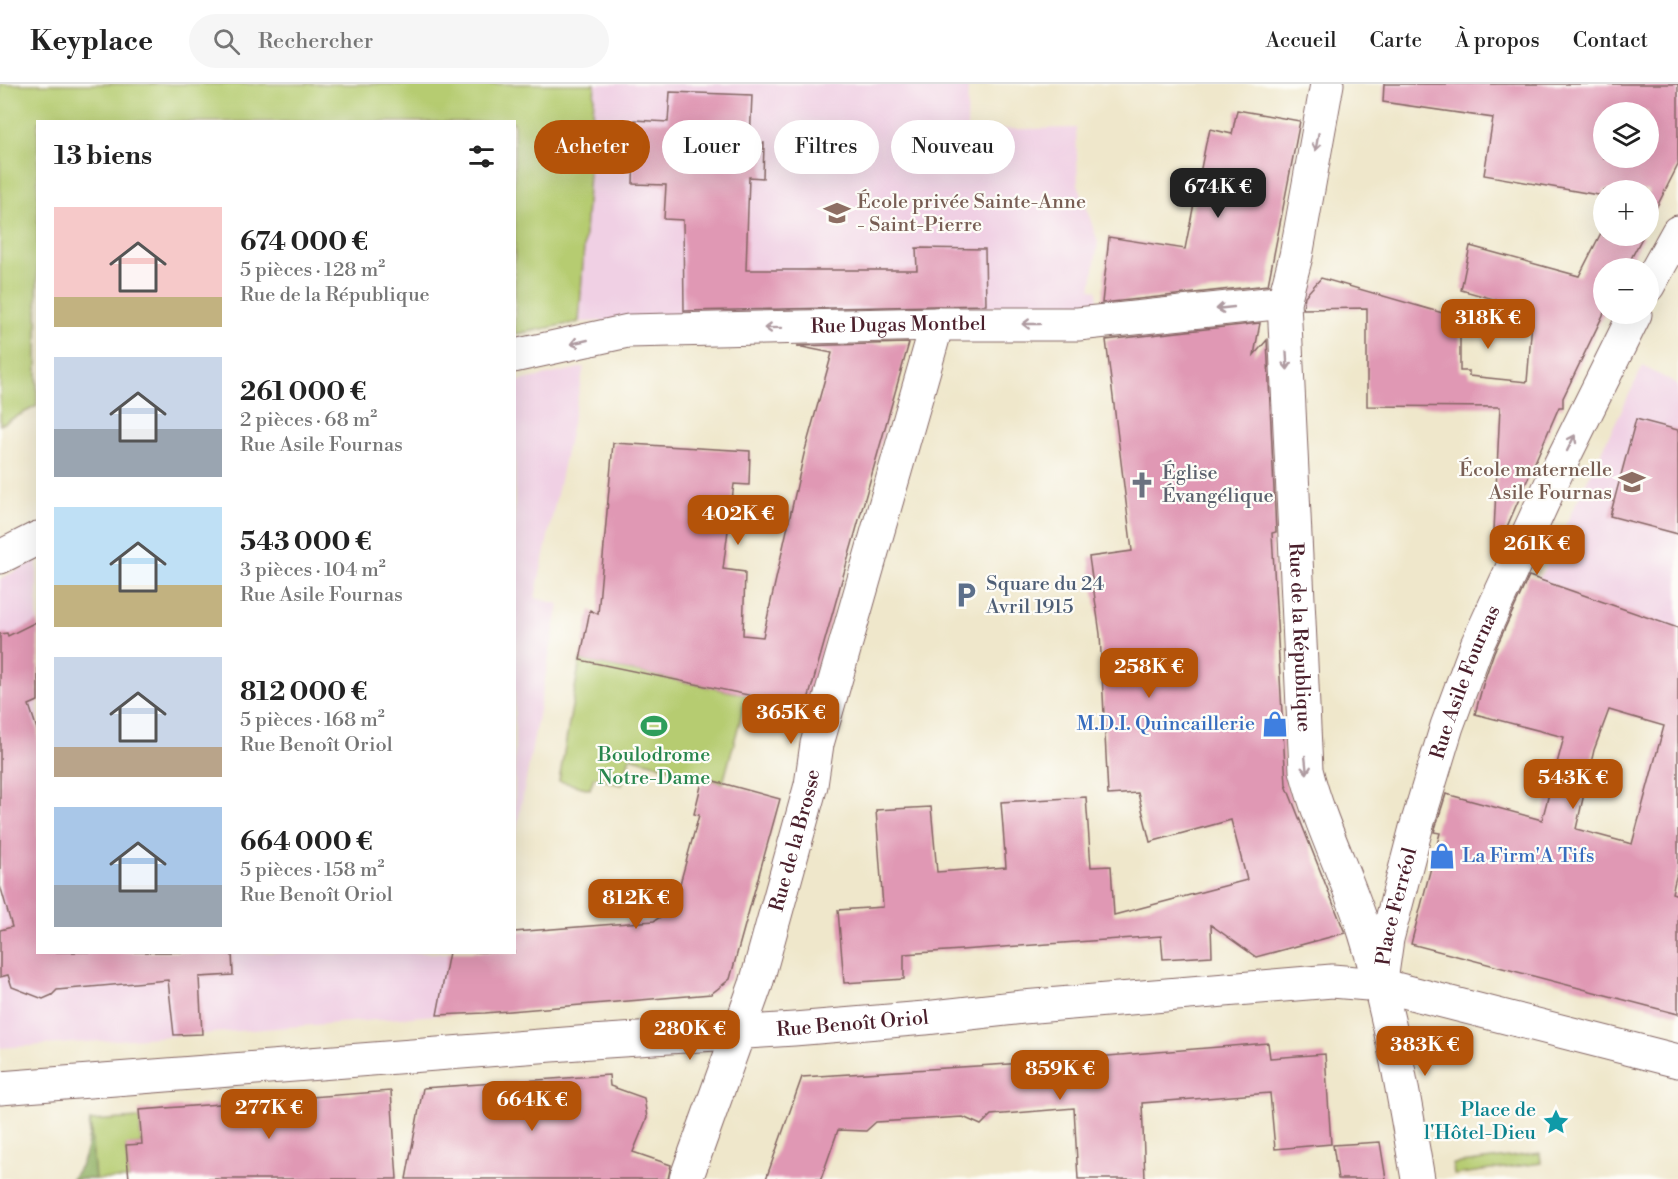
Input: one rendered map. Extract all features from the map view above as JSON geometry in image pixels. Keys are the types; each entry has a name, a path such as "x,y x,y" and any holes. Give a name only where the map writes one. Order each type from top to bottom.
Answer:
{"street":[{"name":"Rue de la République","path":"1327,84 1296,256 1284,302 1306,770 1313,797 1359,913 1380,985 1418,1179"},
{"path":"1659,267 1678,232"},
{"name":"Rue Dugas Montbel","path":"516,356 627,331 937,324 1078,324 1284,302"},
{"name":"Rue de la Brosse","path":"686,1179 756,984 811,785 817,744 937,324"},
{"name":"Rue Asile Fournas","path":"1416,828 1447,726 1477,645 1558,469 1630,324"},
{"path":"0,557 36,539"},
{"name":"Place Ferréol","path":"1380,985 1387,939 1416,828"},
{"name":"Rue Benoît Oriol","path":"0,1088 842,1025 1023,1006 1332,981 1380,985 1678,1060"}],"shaded area":[{"name":"École privée Sainte-Anne - Saint-Pierre","path":"595,84 968,84 967,120 891,120 891,174 1015,174 1015,129 1076,128 1078,184 1098,242 1091,289 1097,290 1098,304 579,322 589,174 650,174 650,120 593,120"},
{"name":"École maternelle Asile Fournas","path":"1643,366 1678,385 1678,628 1539,579"},
{"path":"584,367 535,598 559,604 516,833 516,382"},
{"path":"36,561 36,954 493,954 437,1015 0,1048 0,579"}],"green space":[{"path":"0,84 595,84 593,120 534,120 534,174 589,174 579,322 516,334 516,120 36,120 36,407 0,425"},
{"name":"Boulodrome Notre-Dame","path":"580,660 747,695 723,783 630,757 622,785 594,777 590,789 559,781"},
{"path":"140,1118 141,1144 126,1146 129,1179 71,1179 86,1152 90,1121"},
{"path":"90,1121 95,1179 71,1179 86,1152"},
{"path":"1540,1153 1541,1163 1454,1175 1453,1164"}],"building":[{"path":"1384,84 1678,84 1678,165 1659,202 1659,180 1593,180 1593,194 1484,175 1493,118 1383,102"},
{"path":"670,92 752,95 751,120 668,120"},
{"path":"1237,110 1300,121 1268,285 1102,303 1109,237 1185,249 1210,129 1232,134"},
{"path":"650,121 662,122 662,174 762,174 762,143 764,143 763,178 749,177 746,270 917,270 916,248 985,249 986,305 684,311 683,220 664,219 666,185 633,184 633,174 650,174"},
{"path":"1470,246 1579,276 1594,246 1638,246 1631,258 1593,258 1593,324 1599,324 1563,398 1563,407 1559,407 1496,552 1493,551 1500,407 1367,406 1367,308 1303,309 1305,296 1321,278 1460,318 1460,371 1469,371 1469,376 1527,382 1533,310 1461,290"},
{"path":"1260,323 1254,355 1267,340 1276,532 1272,533 1286,785 1345,933 1256,957 1211,925 1212,956 1163,959 1161,936 904,954 904,979 844,983 838,910 883,907 876,810 931,807 937,872 1006,867 1001,802 1086,797 1091,867 1111,866 1114,915 1247,880 1231,820 1150,842 1138,793 1108,795 1100,634 1089,557 1132,551 1106,340"},
{"path":"909,343 806,707 580,660 590,610 598,614 613,443 750,451 749,485 734,484 723,569 745,572 743,635 763,637 804,454 832,353 797,346"},
{"path":"1636,419 1678,430 1678,534 1610,516"},
{"path":"1529,576 1678,628 1678,869 1672,893 1678,895 1678,1014 1411,944 1440,833 1434,832 1446,794 1542,820 1564,737 1475,714 1494,652","holes":["1609,710 1664,726 1632,844 1576,829 1594,750"]},
{"path":"36,622 36,702 29,705 36,726 36,954 232,954 233,975 199,977 202,1034 174,1035 168,980 57,990 43,999 12,987 8,975 0,977 0,930 12,927 0,885 0,634 7,633 8,636"},
{"path":"703,778 780,799 730,979 711,994 437,1015 449,954 516,954 516,932 654,921 673,909 699,815 694,814"},
{"path":"1268,1043 1270,1058 1325,1054 1331,1144 1275,1149 1270,1093 1142,1103 1145,1179 1078,1179 1074,1108 991,1115 981,1125 963,1117 876,1122 866,1131 838,1130 821,1179 766,1179 802,1077 1009,1064"},
{"path":"609,1075 610,1086 644,1098 647,1118 633,1152 671,1165 668,1179 406,1179 423,1088"},
{"path":"391,1091 397,1179 129,1179 126,1145 142,1144 139,1110"},
{"path":"1380,1142 1386,1179 1338,1179 1333,1145"}],"place":[{"name":"École privée Sainte-Anne - Saint-Pierre","path":"837,213"},
{"name":"École maternelle Asile Fournas","path":"1632,482"},
{"name":"Église Évangélique","path":"1142,485"},
{"name":"Square du 24 Avril 1915","path":"966,595"},
{"name":"M.D.I. Quincaillerie","path":"1275,724"},
{"name":"Boulodrome Notre-Dame","path":"654,726"},
{"name":"La Firm'A Tifs","path":"1442,856"},
{"name":"Place de l'Hôtel-Dieu","path":"1556,1122"}]}
